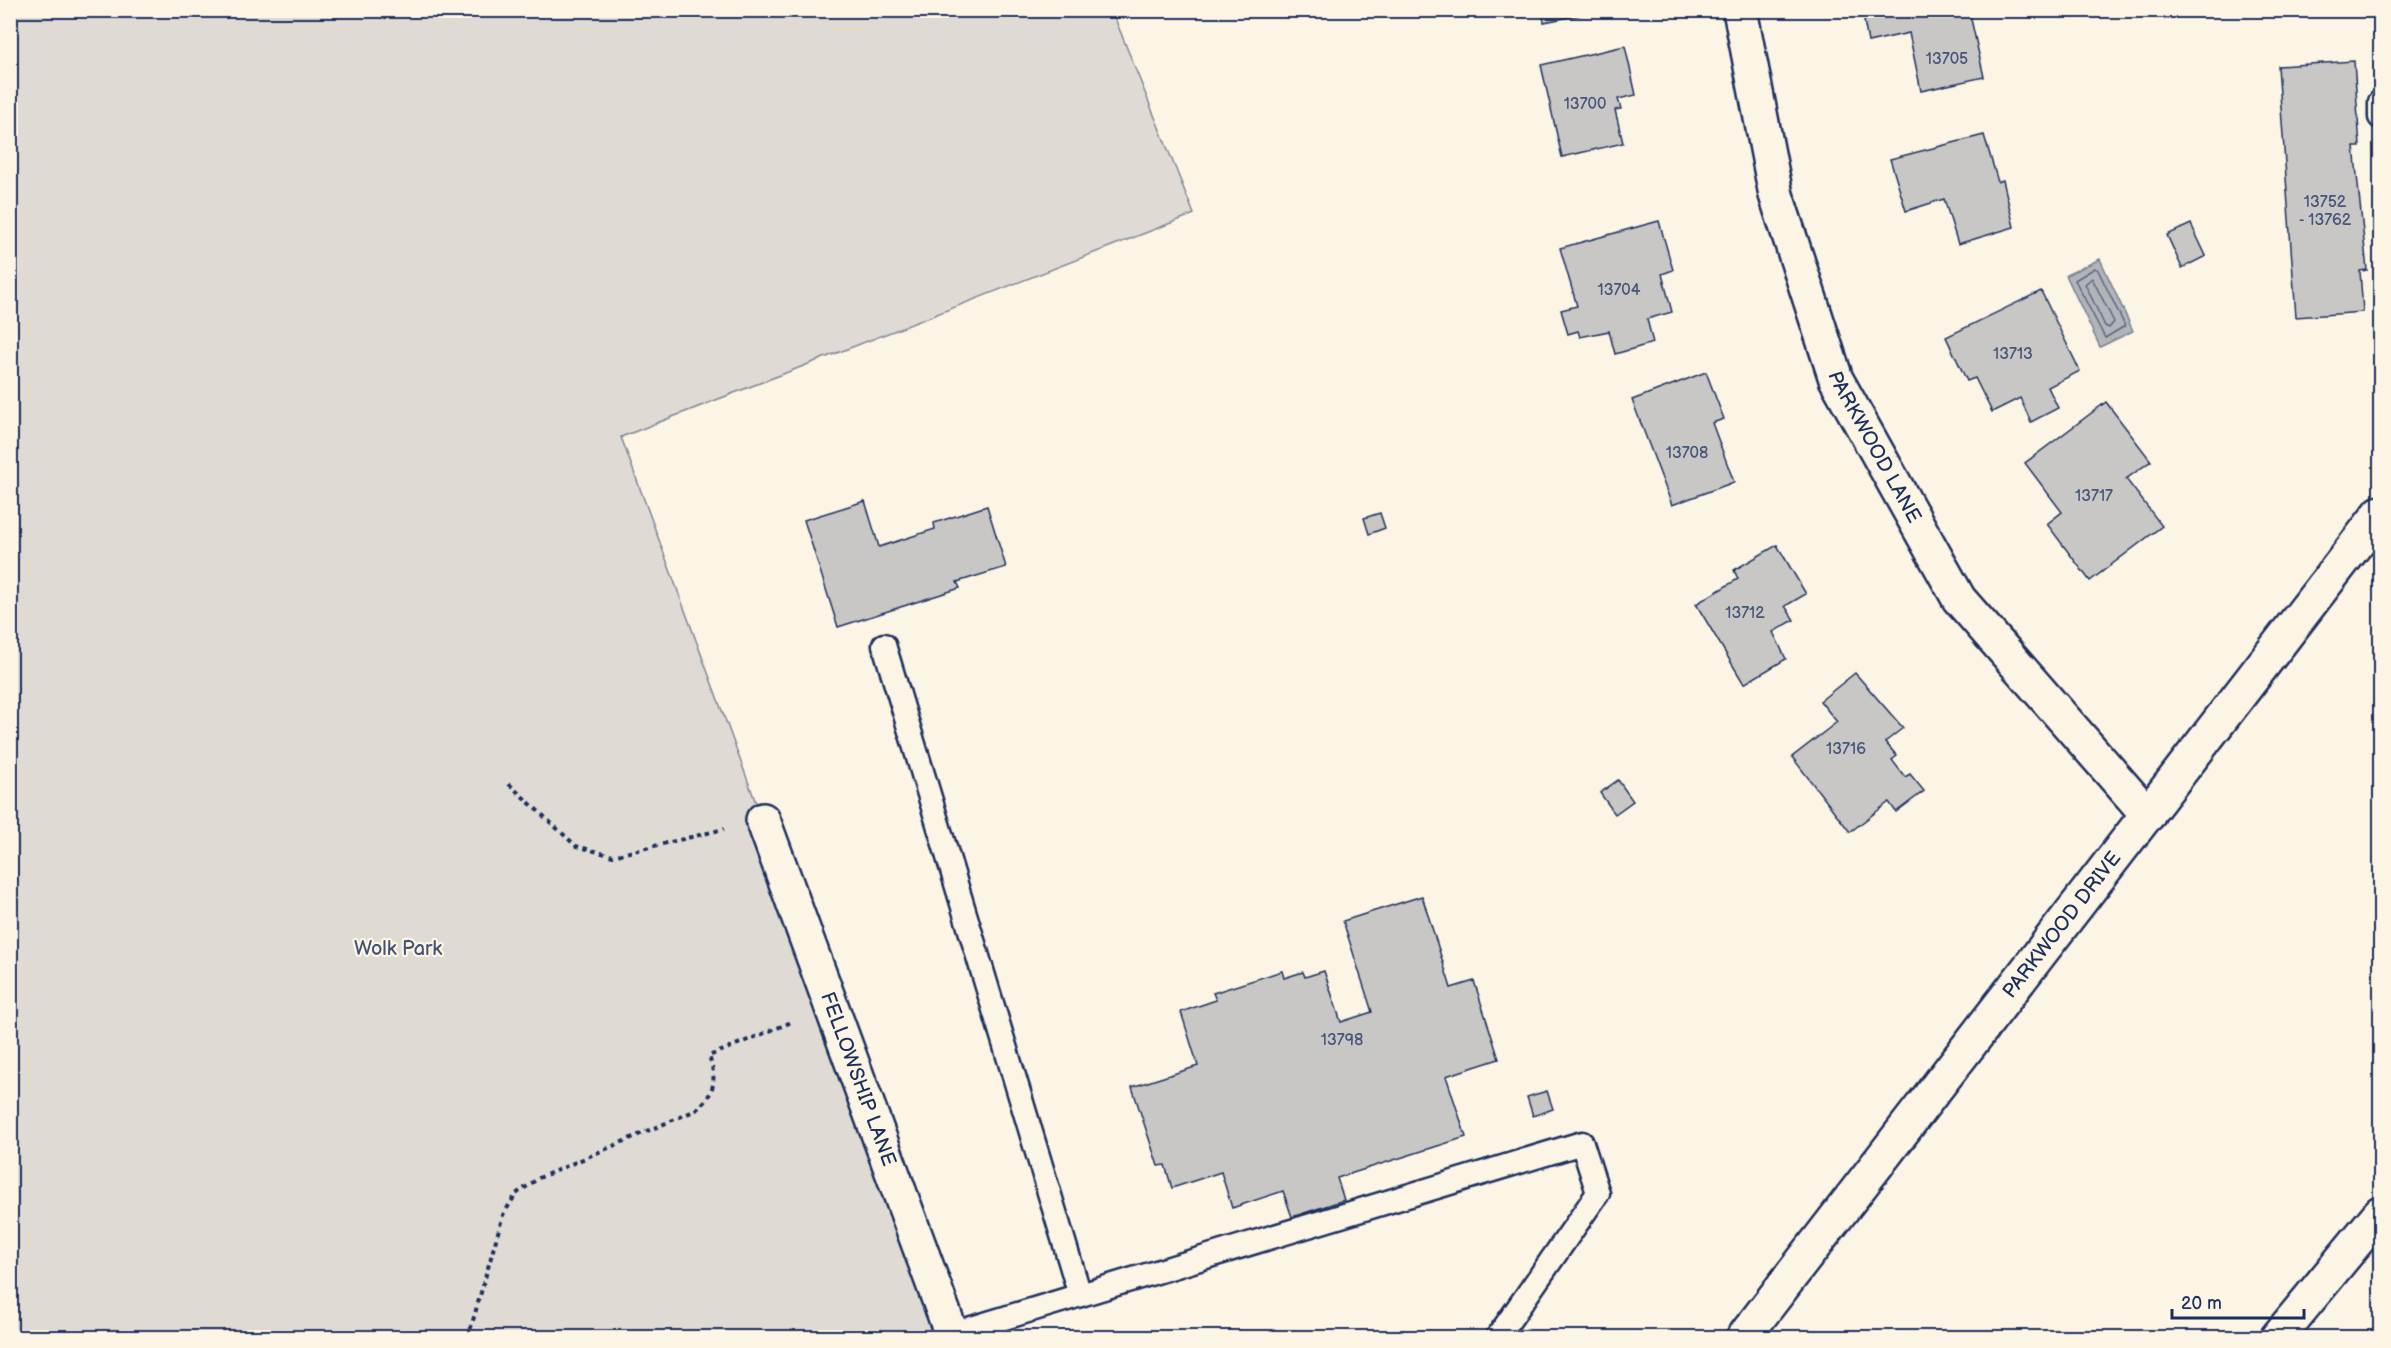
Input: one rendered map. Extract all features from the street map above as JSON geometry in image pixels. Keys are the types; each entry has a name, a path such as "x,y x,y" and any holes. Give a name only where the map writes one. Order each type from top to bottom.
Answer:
{"main road":[{"name":"PARKWOOD LANE","path":"1740,10 1776,195 1836,379 1959,599 2148,815"},
{"name":"PARKWOOD DRIVE","path":"1743,1338 2380,513"},
{"name":"FELLOWSHIP LANE","path":"763,820 953,1336"},
{"path":"2277,1338 2380,1213"}],"lane":[{"path":"2380,102 2380,117"},
{"path":"884,645 1080,1295"},
{"path":"953,1336 1080,1295 1582,1143 1598,1194 1497,1338"}],"path":[{"path":"509,784 576,846 612,855 763,820"},
{"path":"468,1338 504,1215 516,1194 538,1178 696,1110 710,1097 715,1072 710,1056 831,1006"}],"green space":[{"name":"Wolk Park","path":"10,11 1112,11 1194,214 621,437 953,1337 11,1337"}],"water":[{"path":"2100,259 2133,331 2100,347 2066,275"}],"building":[{"path":"1542,10 1606,10 1544,22"},
{"path":"1862,10 1969,10 1984,77 1921,91 1909,33 1868,42"},
{"path":"1625,46 1636,95 1618,99 1621,109 1615,110 1623,143 1562,157 1541,65"},
{"path":"2354,61 2360,147 2354,147 2367,270 2360,271 2363,312 2296,317 2278,66"},
{"path":"1984,135 1998,182 2003,180 2014,227 1958,244 1944,199 1906,211 1890,159"},
{"path":"1659,221 1673,270 1662,274 1672,312 1647,319 1653,343 1615,354 1609,331 1580,337 1578,331 1568,334 1561,310 1577,306 1560,248"},
{"path":"2191,224 2206,256 2182,268 2167,235"},
{"path":"2041,291 2080,371 2048,387 2058,408 2031,422 2020,398 1992,412 1975,378 1967,381 1946,337"},
{"path":"1706,372 1724,419 1712,423 1734,482 1672,505 1632,400"},
{"path":"2106,402 2151,461 2126,479 2162,526 2090,581 2047,524 2062,512 2025,463"},
{"path":"865,501 879,547 935,529 934,523 987,506 1006,567 957,582 960,588 838,627 804,520"},
{"path":"1380,513 1385,528 1369,534 1364,518"},
{"path":"1777,545 1806,594 1785,606 1794,620 1773,632 1786,659 1744,684 1696,604 1738,579 1734,570"},
{"path":"1855,673 1903,728 1885,742 1897,756 1892,760 1905,777 1910,774 1924,791 1896,812 1889,802 1850,832 1792,757 1837,722 1820,701"},
{"path":"1618,780 1633,801 1615,814 1600,793"},
{"path":"1422,896 1451,988 1474,981 1499,1059 1446,1076 1466,1137 1337,1178 1344,1200 1292,1217 1283,1191 1232,1208 1221,1172 1172,1188 1165,1165 1158,1166 1132,1087 1198,1066 1181,1012 1216,1000 1213,993 1282,971 1284,978 1303,972 1305,977 1324,971 1341,1022 1372,1012 1343,921"},
{"path":"1547,1091 1553,1109 1533,1116 1527,1097"}]}
